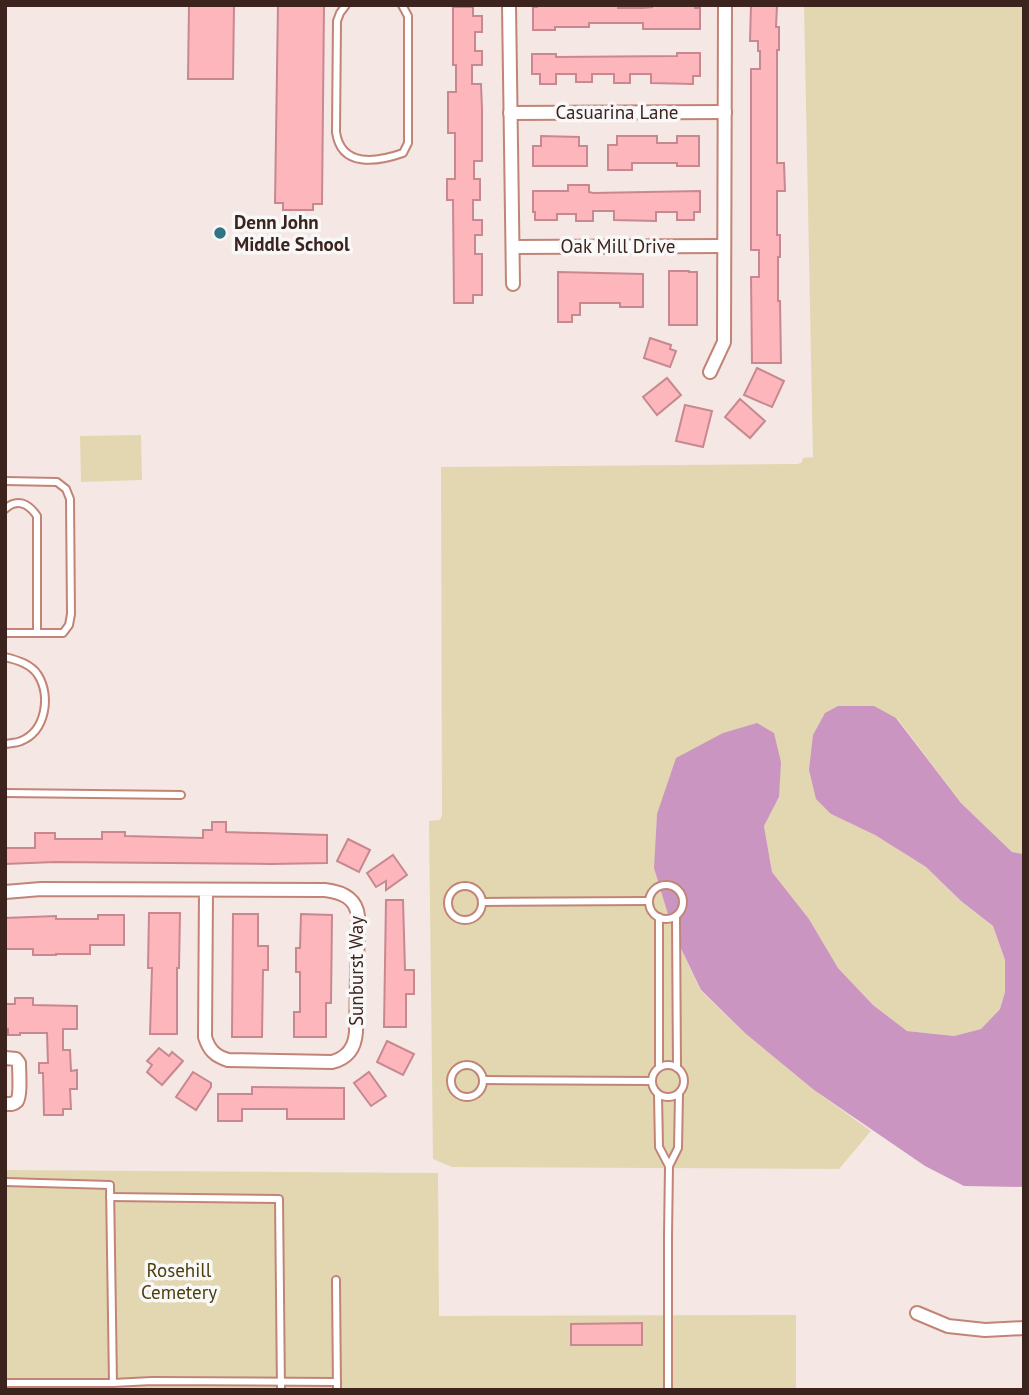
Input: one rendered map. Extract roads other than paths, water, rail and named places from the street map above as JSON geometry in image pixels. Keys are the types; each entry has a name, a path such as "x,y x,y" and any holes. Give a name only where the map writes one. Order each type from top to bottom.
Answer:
{"street":[{"path":"509,5 513,284"},
{"path":"710,372 724,342 725,5"},
{"name":"Casuarina Lane","path":"510,113 725,112"},
{"name":"Oak Mill Drive","path":"513,247 724,246"},
{"name":"Sunburst Way","path":"5,892 55,889 325,890 343,894 355,904 358,916 355,1041 341,1060 228,1060 212,1052 205,1037 206,891"},
{"path":"5,1058 16,1059 19,1063 19,1096 16,1102 5,1104"},
{"path":"917,1313 948,1326 985,1330 1024,1328"}],"lane":[{"path":"346,5 337,21 337,140 347,154 354,158 374,160 403,153 408,144 408,16 402,5"},
{"path":"5,481 57,482 66,489 70,499 71,614 69,625 62,633 5,633"},
{"path":"5,509 11,504 24,503 37,516 37,633"},
{"path":"5,657 24,663 37,673 46,701 43,717 36,730 22,741 5,744"},
{"path":"5,793 181,795"},
{"path":"465,886 476,890 482,902 477,914 468,919 453,915 448,905 454,890 465,886"},
{"path":"663,886 674,887 679,891 683,907 676,916 666,919 652,912 649,901 653,891 663,886"},
{"path":"482,902 649,901"},
{"path":"676,916 677,1068"},
{"path":"659,917 659,1067"},
{"path":"466,1064 480,1070 484,1080 480,1091 471,1097 455,1092 450,1082 456,1068 466,1064"},
{"path":"668,1390 669,1166 678,1148 679,1094 684,1079 677,1068 670,1065 659,1067 651,1081 652,1086 659,1095 669,1098 679,1094"},
{"path":"484,1080 651,1081"},
{"path":"659,1095 659,1147 669,1166"},
{"path":"5,1182 110,1185 113,1383"},
{"path":"110,1196 279,1199 281,1386"},
{"path":"5,1383 152,1381 337,1386 336,1280"},
{"path":"152,1381 152,1390"}],"place":[{"name":"Denn John Middle School","path":"220,233"}],"park label":[{"name":"Rosehill Cemetery","path":"179,1281"}]}
